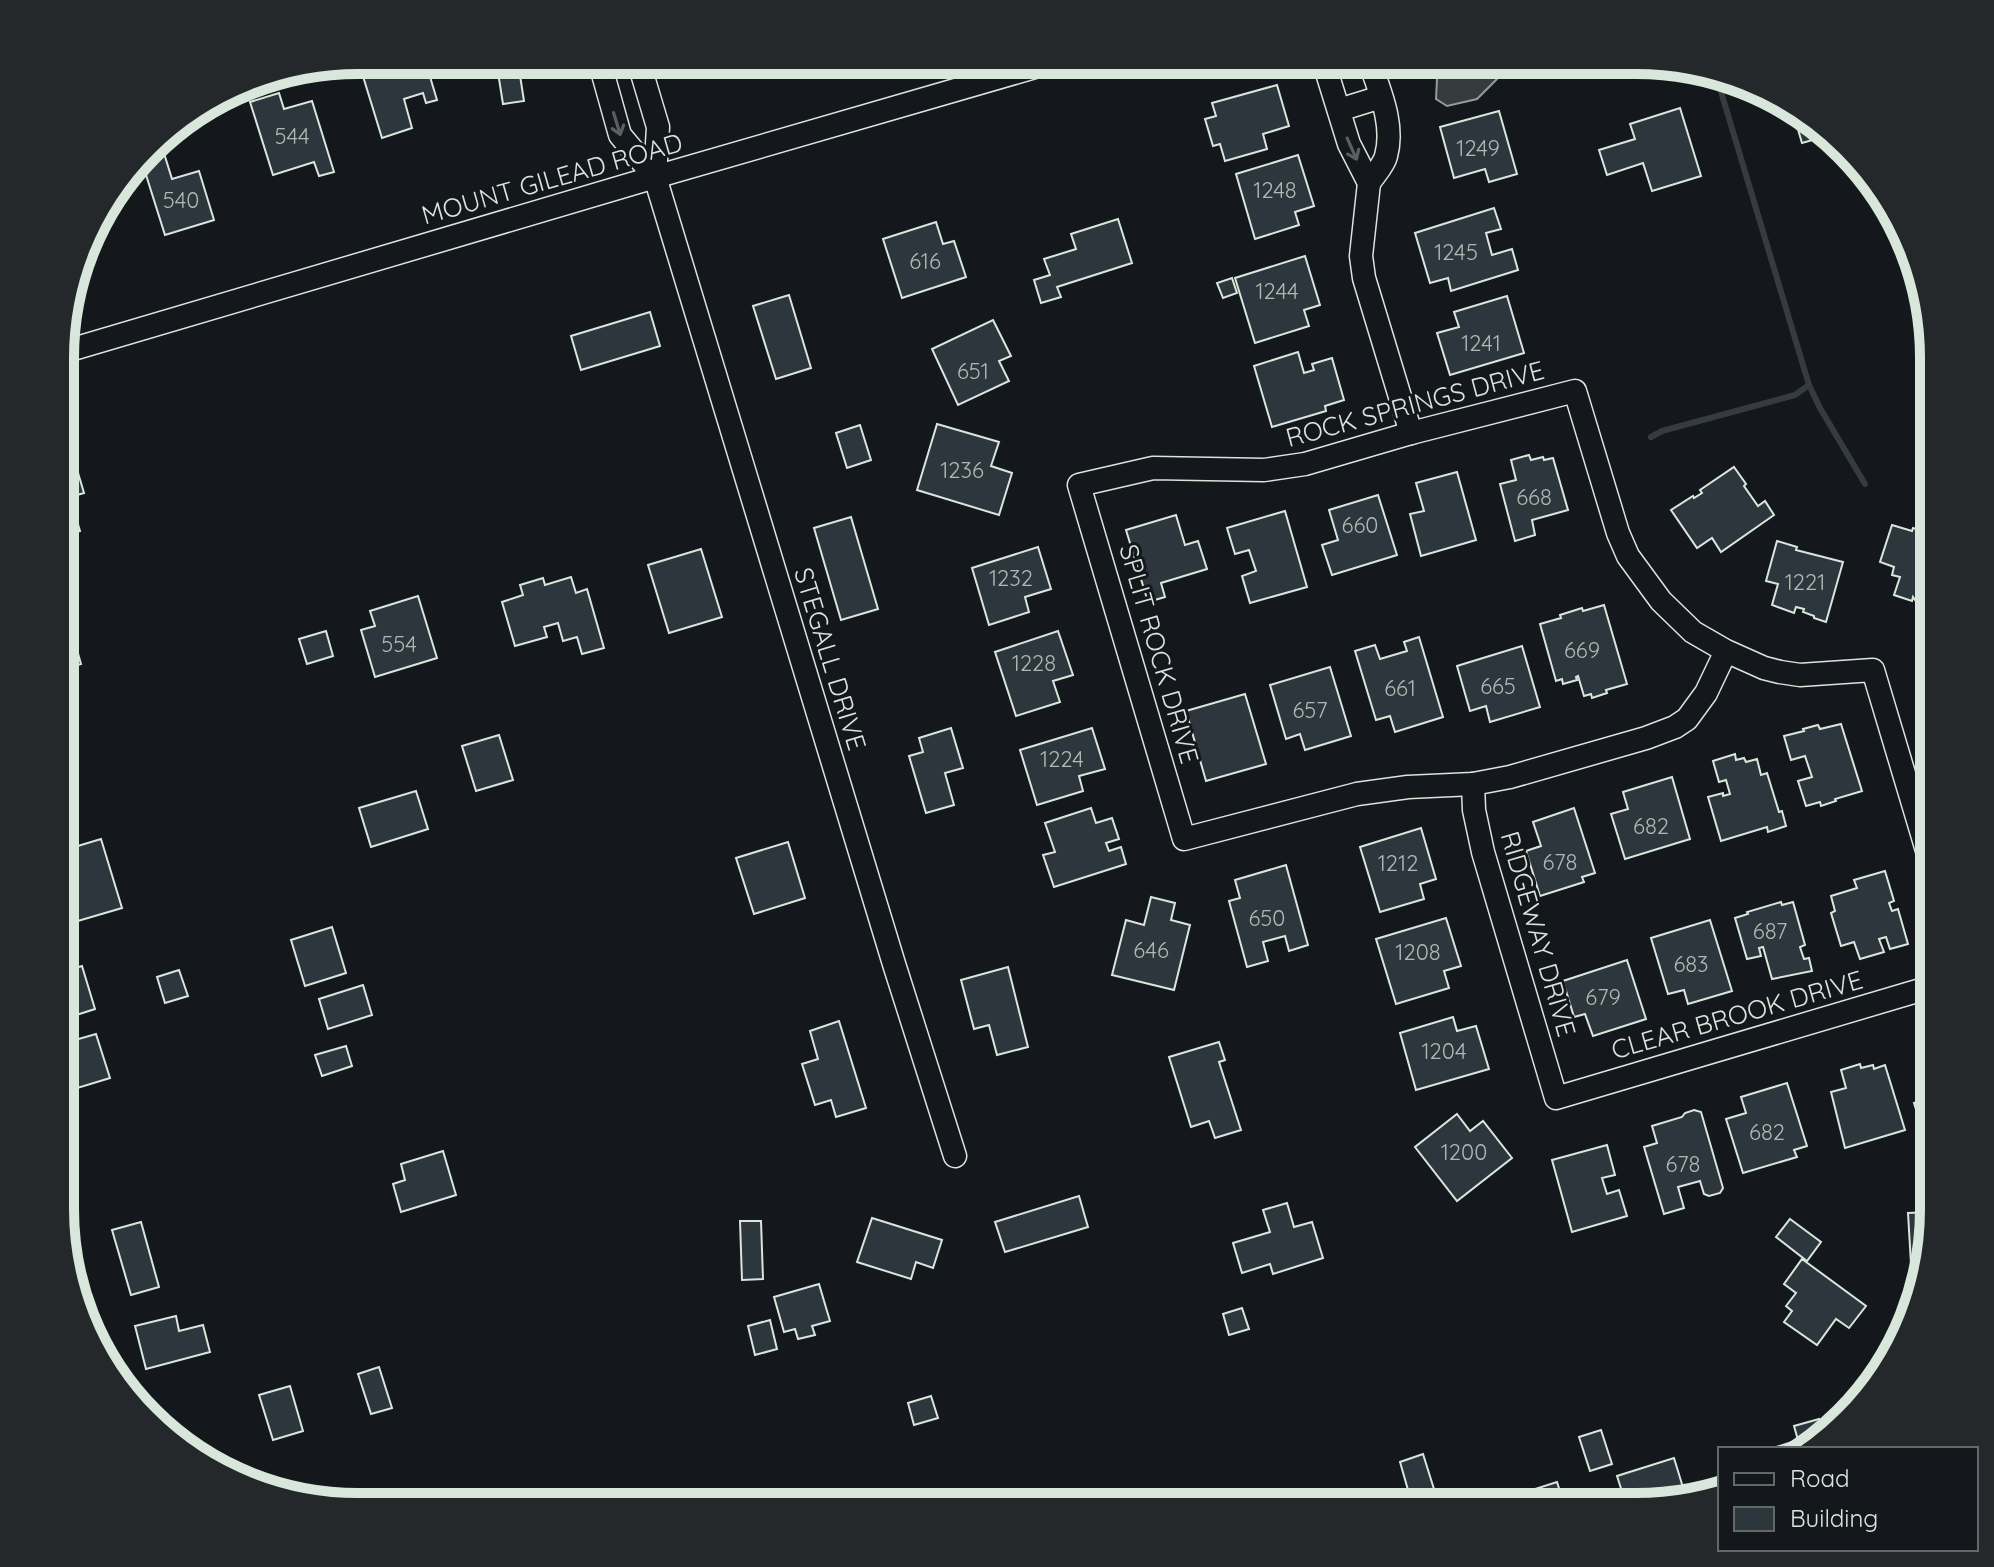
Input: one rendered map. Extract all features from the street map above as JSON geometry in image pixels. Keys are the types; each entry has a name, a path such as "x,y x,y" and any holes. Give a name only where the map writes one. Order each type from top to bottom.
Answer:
{"street":[{"path":"603,74 620,135 655,177"},
{"path":"642,74 658,127 655,177"},
{"name":"MOUNT GILEAD ROAD","path":"74,349 1009,75"},
{"path":"1328,75 1349,144 1369,183"},
{"path":"1374,75 1386,112 1389,134 1386,158 1369,183 1361,256 1364,278 1411,433"},
{"path":"1339,110 1381,97"},
{"name":"STEGALL DRIVE","path":"655,177 955,1156"},
{"name":"ROCK SPRINGS DRIVE","path":"1079,485 1153,468 1283,468 1575,391 1618,533 1628,556 1661,601 1678,618 1693,632 1726,651"},
{"name":"SPLIT ROCK DRIVE","path":"1079,485 1184,839 1357,794 1408,787 1473,784"},
{"path":"1473,784 1534,771 1675,727 1687,719 1706,693 1726,651 1764,668 1800,675 1873,670 1919,825"},
{"name":"RIDGEWAY DRIVE","path":"1473,784 1474,810 1483,852 1556,1098"},
{"name":"CLEAR BROOK DRIVE","path":"1556,1098 1919,990"}],"shaded area":[{"path":"1432,75 1499,77 1477,99 1447,106 1436,99 1437,79"}],"building":[{"path":"362,74 429,74 437,100 426,103 423,93 404,99 412,128 382,138"},
{"path":"498,74 520,74 524,101 503,104"},
{"path":"1277,85 1289,126 1263,134 1267,149 1225,161 1220,144 1213,146 1205,119 1216,116 1212,103"},
{"path":"279,93 284,109 312,101 334,172 319,176 314,162 273,175 250,102"},
{"path":"1680,108 1701,176 1652,191 1643,163 1607,175 1599,150 1635,139 1630,124"},
{"path":"1499,111 1517,174 1489,182 1485,169 1454,178 1440,127"},
{"path":"1796,124 1816,139 1802,143"},
{"path":"163,151 172,179 199,171 214,220 165,235 145,170"},
{"path":"1298,155 1314,206 1295,212 1299,225 1255,239 1236,174"},
{"path":"1494,208 1501,229 1486,233 1492,255 1512,249 1518,270 1451,291 1448,278 1430,283 1415,233"},
{"path":"1118,219 1132,263 1057,287 1061,297 1041,303 1034,280 1050,275 1044,259 1076,249 1071,234"},
{"path":"936,222 943,244 954,241 966,277 902,298 883,239"},
{"path":"1305,256 1320,305 1304,310 1309,326 1255,343 1235,278"},
{"path":"1232,278 1237,293 1223,298 1217,283"},
{"path":"789,295 811,368 776,379 753,306"},
{"path":"1507,296 1524,353 1450,375 1437,333 1459,327 1454,312"},
{"path":"650,312 660,346 581,370 571,336"},
{"path":"993,320 1011,356 999,361 1009,381 958,405 932,349"},
{"path":"1298,352 1304,373 1314,370 1312,364 1332,358 1344,400 1325,406 1326,411 1272,427 1254,366"},
{"path":"937,424 999,442 991,466 1012,473 999,515 917,490"},
{"path":"860,425 871,460 847,468 836,433"},
{"path":"1529,455 1531,460 1553,458 1568,510 1532,520 1535,535 1515,541 1500,484 1516,480 1511,460"},
{"path":"74,467 84,493 74,496"},
{"path":"1734,467 1758,506 1765,501 1774,515 1721,552 1712,538 1697,548 1671,510 1702,493 1700,490"},
{"path":"1457,472 1476,540 1421,556 1410,514 1424,511 1416,483"},
{"path":"1378,495 1397,555 1332,575 1322,545 1338,540 1329,510"},
{"path":"74,511 80,531 74,533"},
{"path":"1285,511 1307,587 1250,603 1242,576 1256,571 1249,550 1235,554 1227,528"},
{"path":"1176,515 1185,545 1198,541 1207,569 1161,583 1165,597 1148,602 1126,530"},
{"path":"851,517 878,609 841,620 814,528"},
{"path":"1892,525 1920,530 1920,604 1913,597 1912,601 1894,595 1900,577 1892,575 1894,567 1880,562"},
{"path":"1777,541 1797,547 1796,550 1843,562 1826,622 1803,612 1804,609 1796,607 1794,613 1772,605 1778,584 1766,581"},
{"path":"1038,547 1051,589 1025,597 1029,612 989,625 972,568"},
{"path":"701,549 722,617 669,633 648,565"},
{"path":"571,577 576,593 587,589 604,648 582,654 577,637 563,641 558,623 544,627 547,637 515,646 502,602 523,595 520,585 543,578 545,585"},
{"path":"418,596 437,658 375,677 361,630 375,626 370,611"},
{"path":"1604,605 1627,684 1592,698 1591,694 1584,696 1578,676 1577,680 1563,684 1562,679 1556,681 1540,624 1582,608 1583,611"},
{"path":"326,631 333,656 307,664 299,639"},
{"path":"1058,631 1073,675 1053,681 1060,702 1016,716 995,652"},
{"path":"1419,637 1443,717 1395,732 1390,716 1376,720 1355,651 1375,645 1380,659 1407,651 1404,642"},
{"path":"1522,646 1540,707 1490,722 1486,706 1470,711 1457,666"},
{"path":"77,650 81,664 74,666 74,651"},
{"path":"1330,667 1351,736 1305,750 1300,734 1286,739 1270,685"},
{"path":"1245,694 1266,764 1206,781 1186,711"},
{"path":"1841,724 1862,791 1821,806 1820,802 1806,806 1798,781 1812,777 1805,756 1791,760 1784,736 1818,725 1820,729"},
{"path":"951,728 963,768 945,773 954,805 926,813 909,756 923,752 919,738"},
{"path":"1092,728 1105,769 1079,776 1083,791 1037,805 1020,750"},
{"path":"499,735 513,780 476,791 462,746"},
{"path":"1735,754 1736,760 1744,758 1746,762 1757,759 1761,775 1767,773 1786,826 1768,832 1767,827 1721,841 1708,797 1730,794 1726,780 1719,782 1713,761"},
{"path":"1672,777 1690,839 1625,859 1611,814 1628,809 1623,792"},
{"path":"416,791 428,829 371,847 359,808"},
{"path":"1091,808 1096,823 1112,818 1119,839 1106,843 1109,851 1121,847 1126,864 1054,887 1043,855 1055,852 1045,823"},
{"path":"1574,808 1595,873 1582,877 1584,882 1540,896 1526,851 1541,846 1533,822"},
{"path":"1421,828 1436,879 1420,884 1424,899 1380,912 1360,847"},
{"path":"101,839 122,908 75,922 75,847"},
{"path":"788,842 805,898 754,914 736,858"},
{"path":"1286,865 1308,945 1289,951 1285,936 1263,942 1268,961 1247,967 1229,901 1240,898 1235,880"},
{"path":"1885,871 1894,901 1889,903 1892,911 1898,909 1908,944 1890,949 1886,937 1879,939 1884,952 1860,959 1854,942 1841,946 1831,913 1835,911 1831,896 1857,888 1854,880"},
{"path":"1151,897 1175,903 1171,920 1190,925 1174,990 1112,975 1126,920 1144,925"},
{"path":"1781,902 1782,905 1793,902 1805,945 1800,947 1804,959 1809,958 1812,971 1772,979 1763,947 1759,948 1761,956 1747,959 1735,918"},
{"path":"1446,918 1461,966 1444,971 1449,988 1396,1004 1376,939"},
{"path":"1710,920 1732,991 1688,1004 1684,990 1668,994 1651,938"},
{"path":"332,927 346,973 305,986 291,940"},
{"path":"1627,960 1646,1019 1593,1036 1585,1014 1574,1017 1563,981"},
{"path":"82,966 95,1009 75,1016 75,968"},
{"path":"1008,967 1028,1047 997,1055 989,1025 974,1029 961,980"},
{"path":"179,970 188,996 165,1003 157,977"},
{"path":"363,985 372,1015 328,1029 319,999"},
{"path":"1453,1017 1457,1031 1476,1026 1489,1069 1416,1090 1400,1033"},
{"path":"839,1021 866,1108 836,1117 831,1100 815,1105 802,1064 818,1059 810,1031"},
{"path":"96,1034 110,1078 75,1089 75,1040"},
{"path":"1219,1042 1225,1060 1219,1062 1241,1130 1215,1138 1209,1121 1191,1127 1169,1057"},
{"path":"346,1046 352,1066 322,1076 315,1055"},
{"path":"1860,1064 1861,1068 1873,1065 1874,1069 1885,1065 1905,1130 1845,1148 1831,1092 1846,1088 1841,1070"},
{"path":"1787,1083 1807,1146 1794,1150 1797,1157 1743,1173 1726,1119 1746,1113 1741,1097"},
{"path":"1919,1101 1919,1120 1914,1103"},
{"path":"1694,1110 1701,1112 1723,1188 1720,1193 1709,1196 1704,1194 1700,1181 1678,1187 1684,1208 1664,1214 1644,1147 1657,1143 1652,1126"},
{"path":"1457,1114 1470,1131 1483,1121 1512,1158 1457,1201 1415,1147"},
{"path":"1607,1145 1615,1175 1602,1178 1607,1194 1619,1190 1627,1216 1572,1232 1552,1160"},
{"path":"443,1151 456,1195 401,1212 393,1184 405,1180 401,1164"},
{"path":"1079,1196 1088,1227 1005,1252 995,1222"},
{"path":"1287,1203 1294,1227 1312,1222 1323,1258 1273,1274 1270,1264 1242,1273 1233,1243 1270,1232 1263,1210"},
{"path":"1919,1212 1918,1246 1912,1277 1908,1213"},
{"path":"872,1218 942,1240 933,1268 916,1262 911,1279 857,1262"},
{"path":"1790,1219 1821,1242 1807,1261 1776,1237"},
{"path":"740,1221 761,1221 763,1279 742,1280"},
{"path":"141,1222 159,1287 131,1295 112,1230"},
{"path":"1802,1259 1866,1306 1849,1328 1836,1319 1817,1345 1784,1322 1792,1311 1786,1306 1796,1293 1784,1284"},
{"path":"819,1284 830,1321 812,1326 815,1335 798,1339 795,1329 784,1332 774,1297"},
{"path":"1242,1308 1249,1329 1229,1335 1223,1314"},
{"path":"176,1316 179,1331 203,1325 210,1352 146,1369 135,1326"},
{"path":"770,1320 777,1349 755,1355 748,1326"},
{"path":"379,1367 392,1408 371,1414 358,1374"},
{"path":"290,1386 303,1431 273,1440 259,1395"},
{"path":"931,1396 938,1418 914,1425 908,1403"},
{"path":"1819,1419 1821,1425 1791,1447 1776,1447 1798,1440 1794,1426"},
{"path":"1601,1430 1612,1464 1590,1471 1579,1437"},
{"path":"1423,1454 1434,1489 1409,1493 1400,1462"},
{"path":"1674,1458 1684,1489 1622,1493 1617,1476"},
{"path":"1557,1482 1561,1493 1523,1493"}],"waterway":[{"path":"1720,87 1809,385 1865,484"},
{"path":"1651,437 1662,431 1795,395 1809,385"}]}
